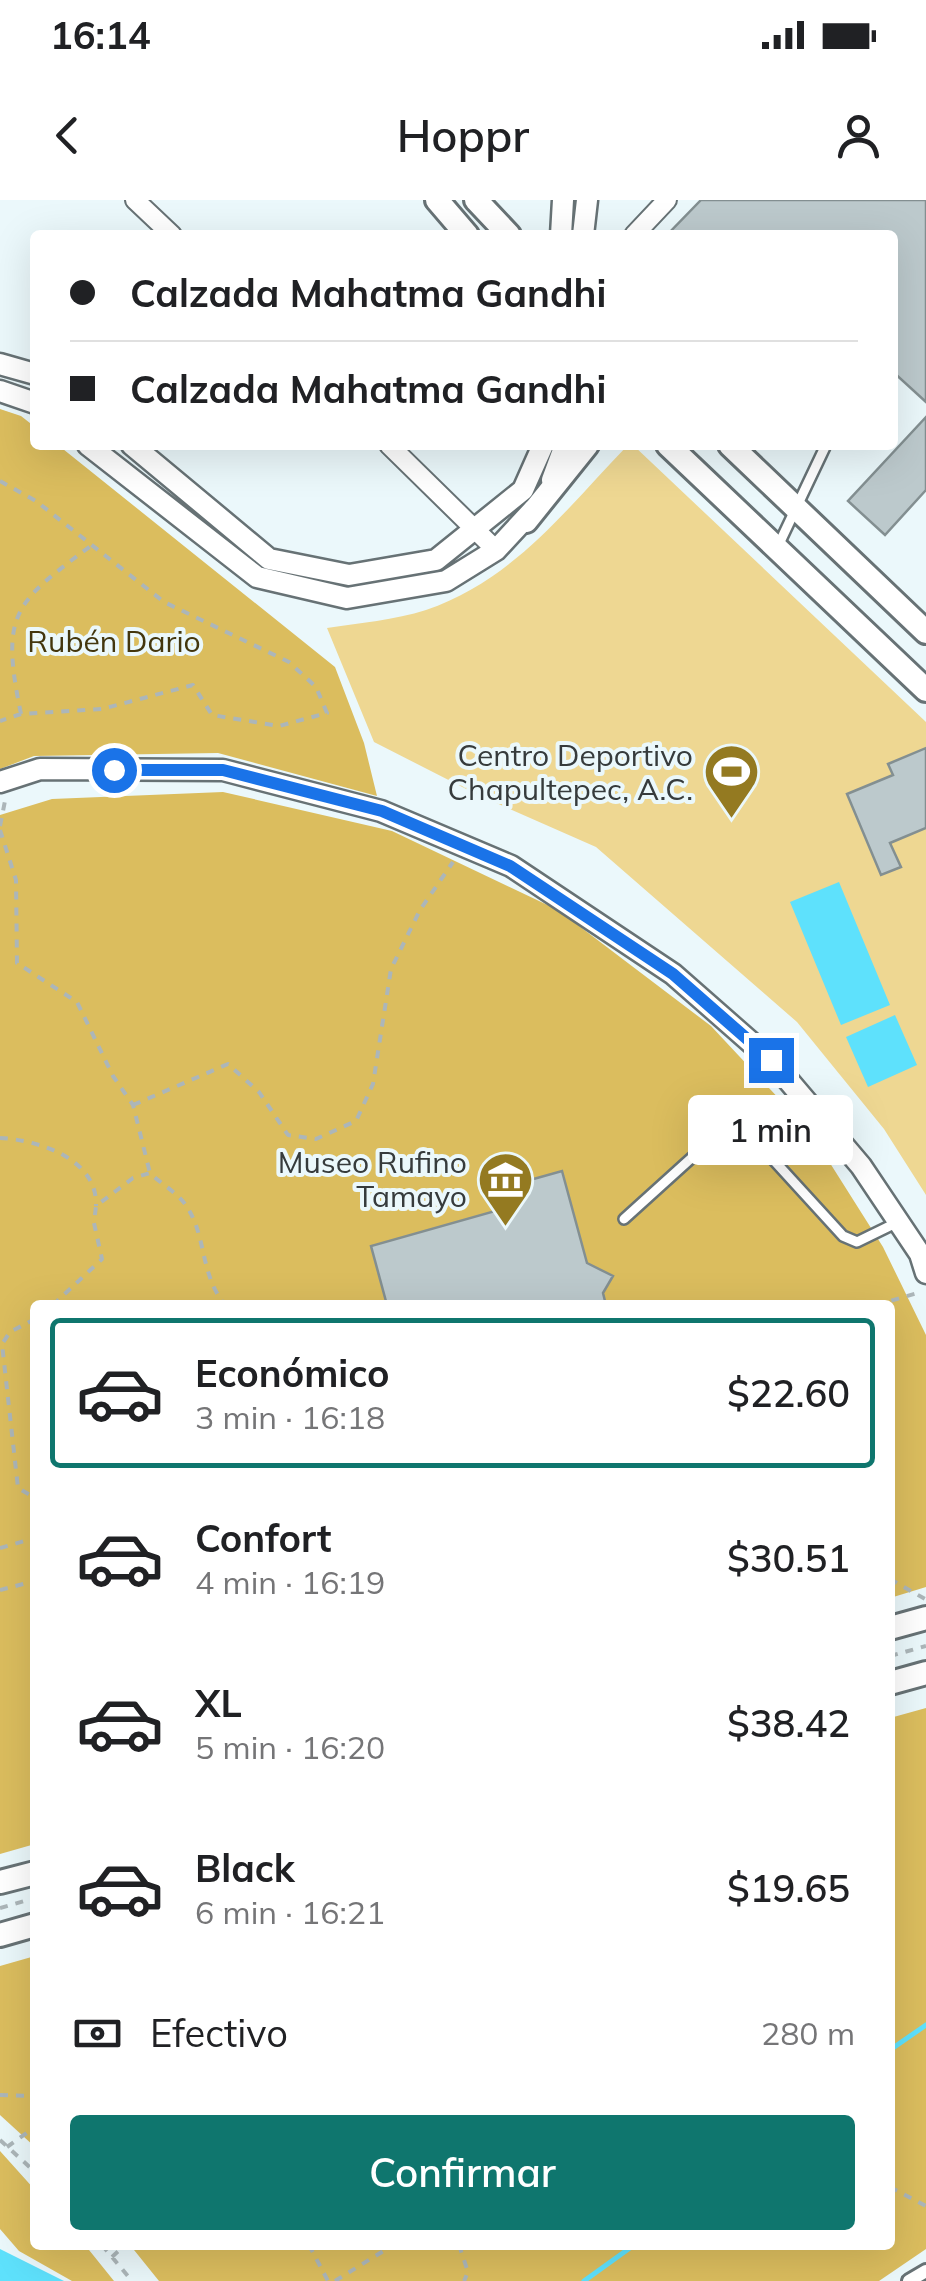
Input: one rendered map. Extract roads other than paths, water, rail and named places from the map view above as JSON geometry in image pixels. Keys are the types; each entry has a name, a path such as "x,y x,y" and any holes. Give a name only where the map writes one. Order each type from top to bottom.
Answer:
{"main road":[{"path":"437,200 463,230"},
{"path":"488,204 506,230"},
{"path":"526,521 583,450"},
{"path":"673,450 926,690"},
{"path":"736,450 926,632"},
{"path":"895,1627 926,1618"},
{"path":"895,1682 926,1673"},
{"path":"0,1882 30,1873"},
{"path":"0,1936 30,1927"}],"street":[{"path":"136,200 167,230"},
{"path":"561,230 564,200"},
{"path":"584,230 587,200"},
{"path":"639,230 667,200"},
{"path":"0,364 30,373"},
{"path":"0,391 30,401"},
{"path":"94,450 257,577 347,598 446,581 496,550 526,521 548,487 563,450"},
{"path":"138,450 269,559 348,575 436,560 523,490 542,450"},
{"path":"394,450 496,550"},
{"path":"257,577 269,559"},
{"path":"4,780 40,769 223,770 382,811 510,866 673,974 771,1060 861,1166 926,1273"},
{"path":"909,2281 926,2271"}],"lane":[{"path":"778,546 823,450"},
{"path":"624,1219 718,1134 735,1128 748,1132 843,1236 856,1242 898,1222"}],"water":[{"path":"839,882 890,1005 841,1025 790,902"},
{"path":"895,1015 917,1065 868,1087 846,1037"},
{"path":"0,2249 64,2281 0,2281"}],"waterway":[{"path":"895,2047 926,2025"},
{"path":"584,2281 627,2250"}],"place":[{"name":"Centro Deportivo Chapultepec, A.C.","path":"732,821"},
{"name":"Museo Rufino Tamayo","path":"506,1228"}],"park label":[{"name":"Rubén Dario","path":"114,641"}]}
